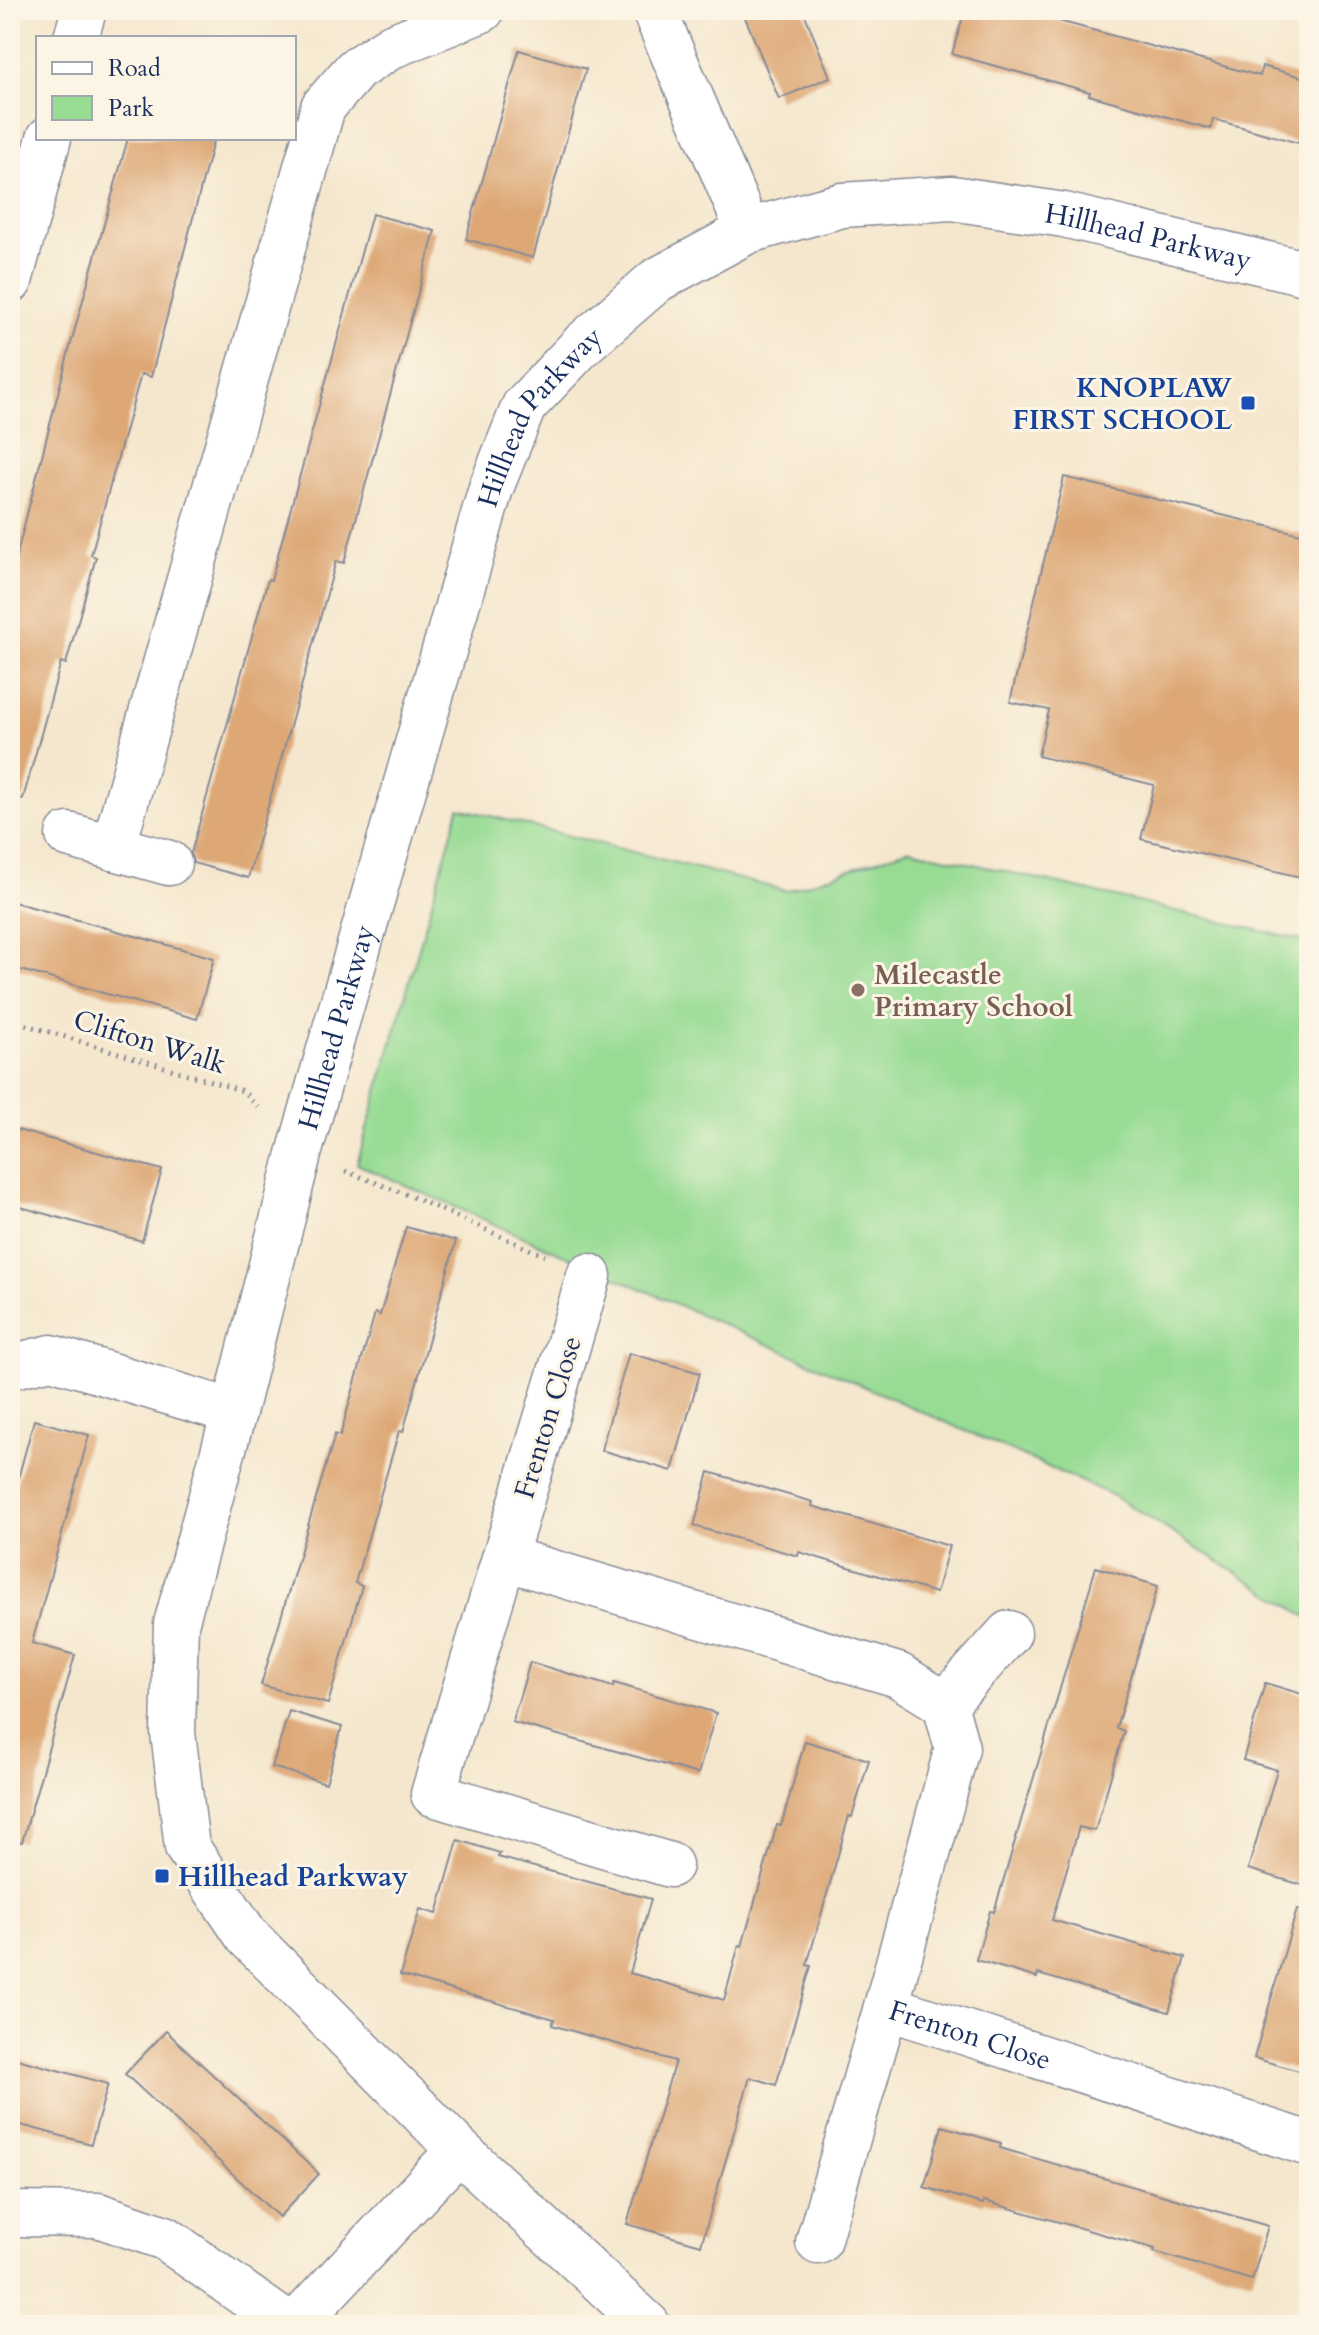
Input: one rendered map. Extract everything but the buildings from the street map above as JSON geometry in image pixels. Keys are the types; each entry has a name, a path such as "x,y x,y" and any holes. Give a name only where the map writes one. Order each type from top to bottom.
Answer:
{"street":[{"path":"77,36 84,10"},
{"path":"113,848 323,107 356,69 392,46 482,10"},
{"path":"654,10 748,231"},
{"path":"10,281 48,140"},
{"name":"Hillhead Parkway","path":"648,2325 459,2150 247,1936 187,1847 173,1733 176,1624 234,1412 299,1154 491,488 524,406 584,343 657,280 748,231 842,205 952,198 1064,215 1309,274"},
{"path":"68,835 169,863"},
{"name":"Frenton Close","path":"589,1276 433,1794 670,1865"},
{"path":"10,1367 51,1357 234,1412"},
{"path":"505,1558 898,1675 945,1704 1009,1633"},
{"name":"Frenton Close","path":"945,1704 957,1748 886,2007 1309,2144"},
{"path":"818,2242 886,2007"},
{"path":"295,2325 459,2150"},
{"path":"10,2214 98,2215 165,2238 288,2325"}],"path":[{"name":"Clifton Walk","path":"10,1020 243,1091 299,1154"},
{"path":"299,1154 408,1195 589,1276"}],"green space":[{"path":"459,808 787,891 909,849 1309,942 1309,1618 1114,1496 357,1164"}],"place":[{"name":"KNOPLAW FIRST SCHOOL","path":"1248,403"},
{"name":"Milecastle Primary School","path":"858,990"},
{"name":"Hillhead Parkway","path":"162,1876"}]}
